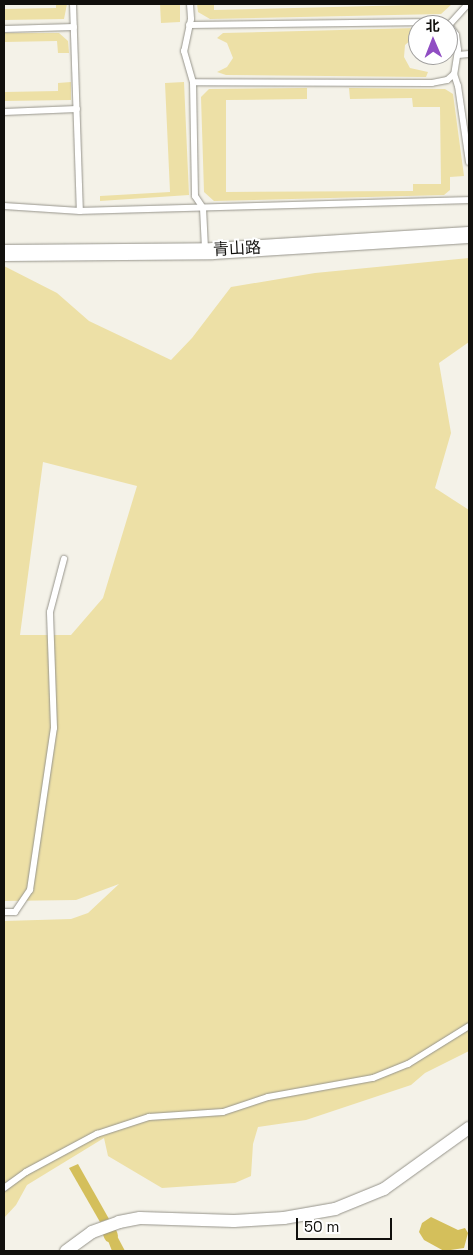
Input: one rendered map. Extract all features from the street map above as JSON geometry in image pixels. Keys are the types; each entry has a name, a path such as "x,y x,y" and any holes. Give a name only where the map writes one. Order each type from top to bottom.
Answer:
{"street":[{"name":"青山路","path":"4,252 205,251 469,235"},
{"path":"66,1251 92,1232 119,1222 140,1218 234,1221 284,1218 336,1209 384,1189 469,1128"}],"lane":[{"path":"73,4 80,211"},
{"path":"190,4 189,25 184,51 193,82 195,196 203,208 205,251"},
{"path":"458,15 468,4"},
{"path":"189,25 408,22"},
{"path":"4,29 74,27"},
{"path":"458,55 469,54"},
{"path":"456,65 454,74 458,86 469,162"},
{"path":"193,82 432,83 447,80 454,74"},
{"path":"4,112 77,108"},
{"path":"4,206 80,211 469,200"},
{"path":"4,912 15,912 30,890 54,728 50,612 64,559"},
{"path":"4,1188 26,1172 97,1134 149,1118 223,1112 268,1097 373,1078 408,1064 469,1026"}],"shaded area":[{"path":"56,4 67,4 64,19 4,20 4,9 56,8"},
{"path":"160,4 180,4 180,22 161,23"},
{"path":"197,4 214,4 214,10 452,4 441,14 210,19 198,12"},
{"path":"408,28 408,42 405,45 404,57 410,68 428,72 426,77 226,75 217,72 227,67 233,58 227,43 217,38 223,33"},
{"path":"4,33 59,33 68,41 69,53 58,53 57,41 4,42"},
{"path":"71,82 71,100 4,101 4,92 58,91 58,83"},
{"path":"184,82 189,195 100,201 100,196 170,192 165,83"},
{"path":"307,88 307,99 226,100 226,192 413,191 413,184 441,184 440,107 413,107 412,98 350,99 349,88 445,89 453,94 464,176 450,177 450,190 444,195 214,201 204,192 201,97 209,89"},
{"path":"469,258 469,342 439,363 451,433 435,488 469,510 469,1051 425,1073 411,1085 306,1120 258,1127 253,1144 251,1176 235,1183 162,1188 108,1156 104,1138 27,1185 16,1205 4,1218 4,921 71,919 88,913 119,884 76,900 4,901 4,266 57,293 89,321 171,360 192,338 231,287 315,273","holes":["43,462 137,486 103,598 71,635 20,635"]},
{"path":"78,1164 109,1219 100,1222 69,1168"},
{"path":"431,1217 458,1230 465,1228 468,1233 464,1248 444,1251 424,1240 419,1232 422,1223"},
{"path":"116,1234 125,1251 112,1251 107,1238"}],"waterway":[{"path":"109,1231 111,1236"}]}
